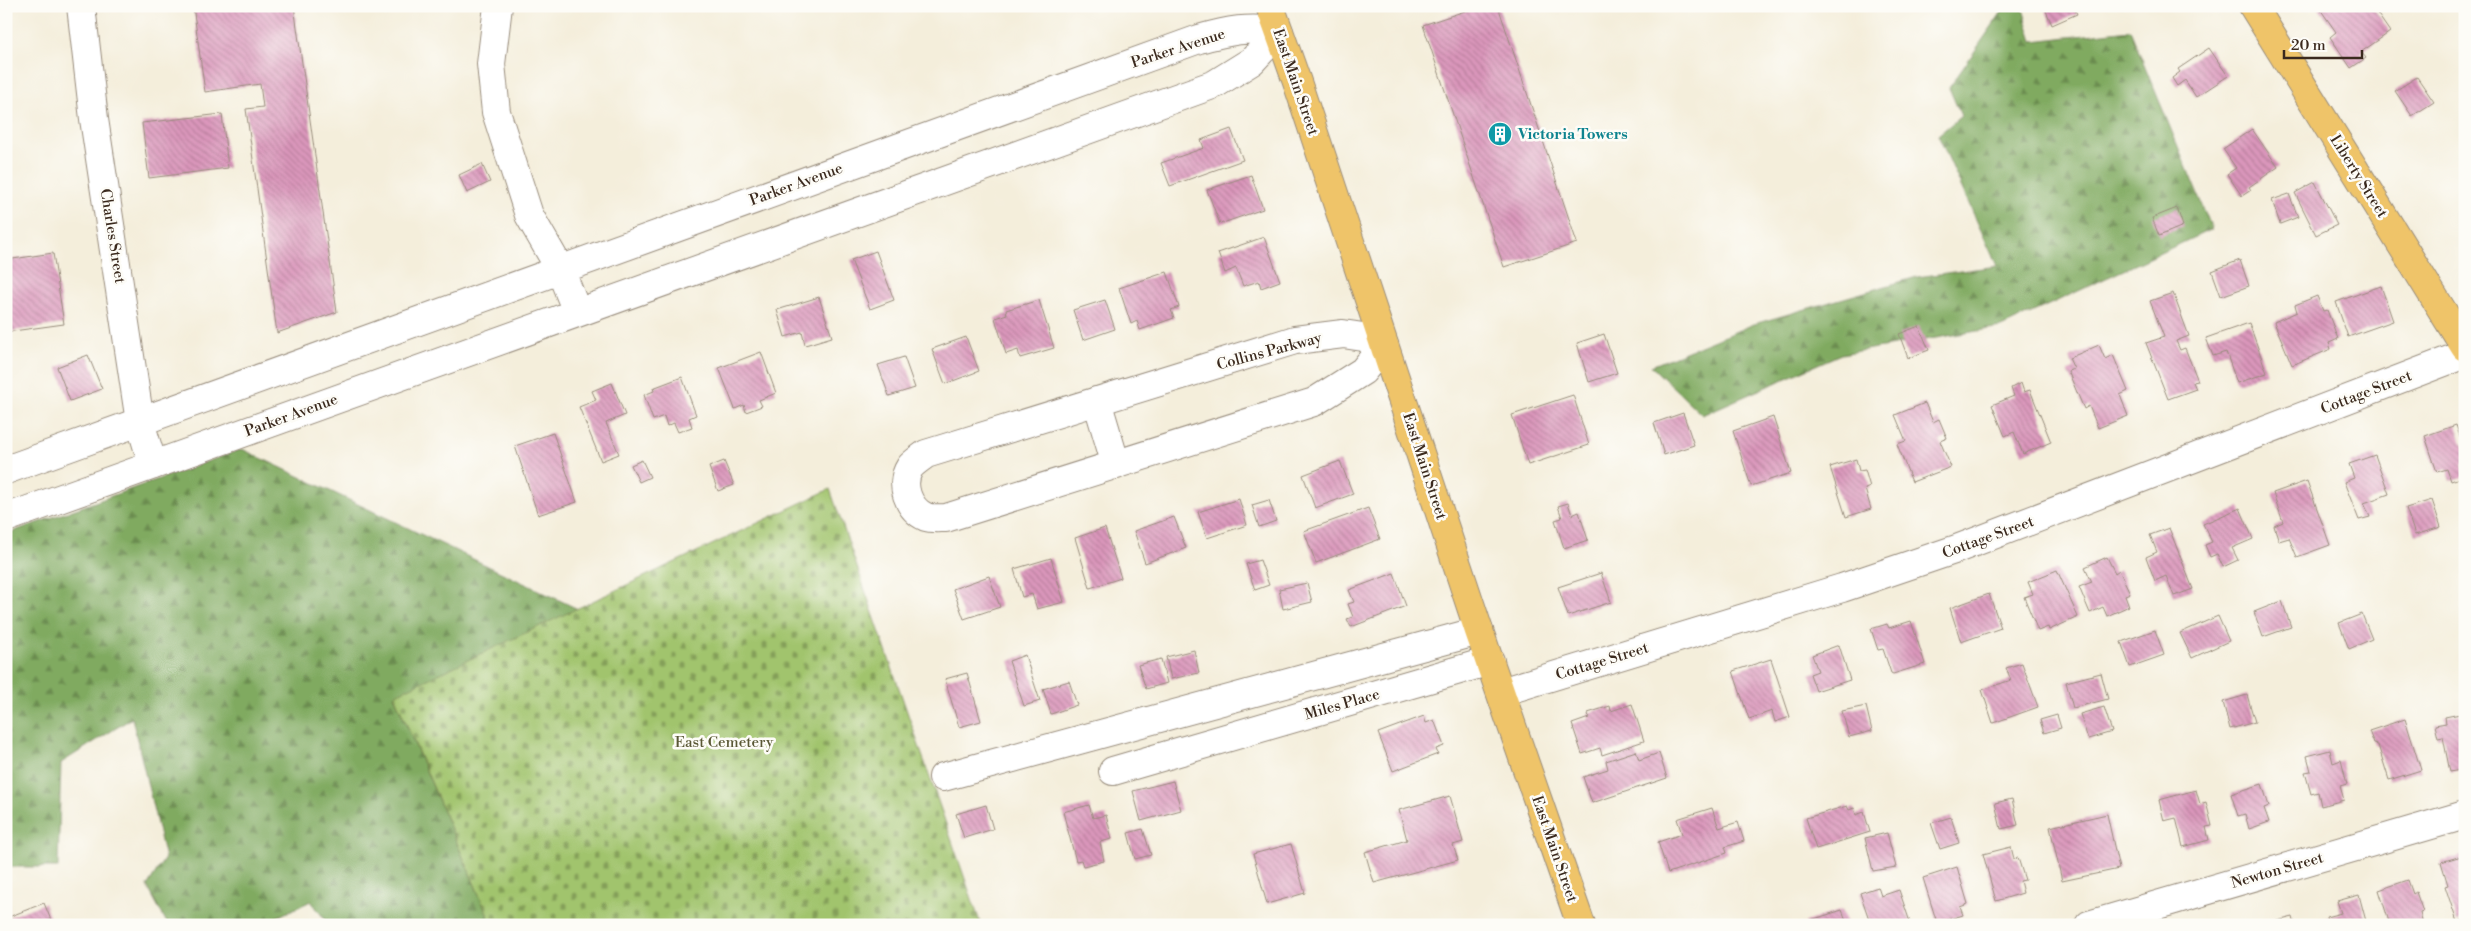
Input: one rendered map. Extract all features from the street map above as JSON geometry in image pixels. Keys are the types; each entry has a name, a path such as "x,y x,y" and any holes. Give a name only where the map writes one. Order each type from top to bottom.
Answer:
{"main road":[{"name":"East Main Street","path":"1270,6 1479,631 1581,925"},
{"name":"Liberty Street","path":"2252,6 2465,347"}],"street":[{"name":"Charles Street","path":"81,6 94,119 140,422 153,465"},
{"path":"498,6 491,64 496,112 529,215 560,269 577,312"},
{"name":"Parker Avenue","path":"6,470 1199,39 1238,28 1258,28 1279,32"},
{"name":"Parker Avenue","path":"6,518 1215,84 1252,61 1279,32"},
{"name":"Collins Parkway","path":"1343,334 1363,337 1384,345 1363,371 1314,402 946,518 928,518 915,511 908,498 905,480 911,466 926,454 1304,338 1343,334"},
{"name":"Cottage Street","path":"1501,692 1842,588 1954,550 2465,354"},
{"path":"1097,402 1116,465"},
{"path":"942,777 1479,631"},
{"name":"Miles Place","path":"1113,771 1490,661"},
{"path":"1183,712 1195,747"},
{"name":"Newton Street","path":"2089,925 2465,815"}],"green space":[{"path":"2006,6 2022,6 2033,41 2130,30 2212,229 2001,327 1841,354 1702,415 1651,366 1754,324 1917,277 1997,266 1938,135 1961,116 1949,88"},
{"path":"242,449 578,609 394,696 492,925 329,925 311,901 260,925 168,925 147,886 165,858 132,718 61,763 58,867 6,867 6,534"},
{"name":"East Cemetery","path":"830,489 981,925 492,925 394,695"}],"building":[{"path":"193,6 294,6 337,312 277,333 246,109 263,107 260,84 205,92"},
{"name":"Victoria Towers","path":"1480,6 1498,6 1577,243 1504,267 1423,25"},
{"path":"2044,6 2073,6 2077,14 2052,25"},
{"path":"2318,6 2372,6 2390,32 2361,52 2366,58 2351,68 2330,37 2336,32"},
{"path":"2209,48 2228,76 2196,97 2185,80 2177,86 2172,78 2180,72 2178,69"},
{"path":"2417,77 2434,102 2412,116 2395,91"},
{"path":"222,114 228,168 149,178 142,123"},
{"path":"1231,129 1243,160 1170,186 1161,163 1204,148 1201,140"},
{"path":"2252,129 2278,167 2249,187 2251,190 2242,196 2227,174 2236,168 2223,149"},
{"path":"482,164 490,182 467,193 459,175"},
{"path":"1251,175 1263,209 1220,224 1207,190"},
{"path":"2315,182 2337,225 2316,235 2295,193"},
{"path":"2289,194 2298,217 2280,224 2272,200"},
{"path":"2177,208 2183,226 2159,236 2152,218"},
{"path":"1264,237 1280,281 1261,288 1259,281 1243,286 1236,268 1225,273 1218,253"},
{"path":"876,251 894,300 870,309 851,260"},
{"path":"53,253 64,324 6,332 6,260"},
{"path":"2240,260 2249,286 2221,296 2212,271"},
{"path":"1167,272 1179,307 1171,310 1174,318 1140,330 1137,321 1131,324 1119,288"},
{"path":"2381,286 2393,321 2348,337 2336,302"},
{"path":"2173,293 2189,336 2176,341 2180,350 2185,348 2198,381 2193,382 2196,389 2168,399 2146,343 2164,337 2150,301"},
{"path":"2317,296 2323,311 2327,310 2338,339 2329,343 2331,349 2292,365 2274,322 2297,312 2295,305"},
{"path":"819,297 832,337 805,345 802,332 785,337 777,310"},
{"path":"1039,300 1054,348 1020,358 1018,350 1006,354 995,318 1007,314 1006,310"},
{"path":"1105,300 1115,329 1083,340 1073,310"},
{"path":"2249,323 2267,373 2237,383 2226,352 2213,356 2206,338"},
{"path":"1919,326 1929,350 1908,358 1899,334"},
{"path":"1604,334 1617,373 1589,382 1577,343"},
{"path":"966,337 979,371 945,384 932,349"},
{"path":"2099,345 2105,359 2113,355 2128,391 2120,395 2128,416 2098,428 2089,406 2084,409 2068,371 2074,369 2069,358"},
{"path":"761,352 776,393 759,400 762,406 746,412 744,405 735,409 719,368"},
{"path":"88,355 102,389 70,401 57,367"},
{"path":"904,357 915,388 889,396 878,365"},
{"path":"682,377 696,415 689,418 692,427 678,432 674,423 667,426 664,416 653,420 644,395 654,391 653,388"},
{"path":"612,383 625,415 606,423 619,454 601,461 579,407 596,400 592,391"},
{"path":"2021,383 2024,392 2030,390 2051,442 2023,454 2014,432 2005,436 1992,405 2014,396 2011,388"},
{"path":"1573,395 1589,445 1528,465 1512,415"},
{"path":"1925,403 1933,422 1939,419 1947,438 1940,441 1951,467 1912,482 1897,444 1906,441 1895,415"},
{"path":"1683,413 1694,445 1664,455 1654,423"},
{"path":"1773,417 1791,473 1751,486 1733,431"},
{"path":"2456,425 2465,450 2465,463 2461,464 2465,476 2451,481 2447,469 2437,472 2425,436"},
{"path":"553,433 577,502 538,515 515,446"},
{"path":"2375,455 2389,494 2364,503 2370,517 2359,520 2344,482 2354,478 2349,464"},
{"path":"1856,459 1859,471 1865,470 1870,487 1865,489 1871,509 1846,517 1830,467"},
{"path":"642,460 650,477 639,482 631,465"},
{"path":"724,461 734,485 718,491 709,467"},
{"path":"1340,461 1353,494 1315,508 1303,475"},
{"path":"2307,481 2330,545 2297,557 2289,538 2279,541 2274,526 2283,522 2273,493"},
{"path":"1239,499 1247,525 1207,538 1198,512"},
{"path":"1269,500 1276,521 1259,527 1252,505"},
{"path":"2432,500 2441,527 2415,535 2406,508"},
{"path":"1568,503 1572,515 1579,512 1588,540 1564,548 1555,520 1562,518 1558,506"},
{"path":"1368,508 1380,539 1316,563 1304,531"},
{"path":"2240,508 2253,539 2232,548 2238,560 2223,567 2217,554 2210,557 2205,545 2212,542 2203,524"},
{"path":"1174,517 1186,548 1145,563 1134,531"},
{"path":"1105,528 1121,578 1090,588 1075,538"},
{"path":"2169,528 2193,589 2174,596 2166,576 2155,581 2146,557 2157,552 2150,535"},
{"path":"2107,557 2115,573 2119,570 2130,593 2125,595 2129,606 2107,616 2103,607 2090,613 2079,587 2092,582 2085,567"},
{"path":"1051,558 1064,602 1037,609 1032,594 1022,597 1014,569"},
{"path":"1260,560 1269,585 1255,590 1246,564"},
{"path":"2057,570 2078,617 2049,630 2048,627 2038,631 2024,597 2033,594 2028,582"},
{"path":"1394,573 1406,606 1351,627 1347,619 1353,617 1348,604 1354,602 1349,590"},
{"path":"1601,573 1611,602 1568,616 1558,587"},
{"path":"989,576 1000,607 964,619 953,589"},
{"path":"1307,583 1312,602 1283,609 1279,589"},
{"path":"1989,594 2001,628 1961,642 1950,608"},
{"path":"2282,601 2291,627 2263,637 2254,612"},
{"path":"2362,614 2372,639 2349,649 2339,623"},
{"path":"2218,616 2229,641 2192,658 2180,633"},
{"path":"1911,621 1925,664 1893,674 1883,649 1878,650 1871,629 1887,624 1889,628"},
{"path":"2155,630 2164,655 2130,667 2121,642"},
{"path":"1839,645 1850,680 1816,691 1810,674 1818,671 1812,655"},
{"path":"1194,650 1199,673 1171,679 1166,657"},
{"path":"1025,655 1040,701 1024,706 1009,661"},
{"path":"1161,659 1167,683 1146,689 1138,665"},
{"path":"1771,659 1790,717 1775,722 1772,711 1749,719 1733,671"},
{"path":"2022,663 2038,707 1993,723 1982,690 2011,680 2006,668"},
{"path":"967,673 981,721 959,727 945,679"},
{"path":"2101,673 2108,699 2073,708 2066,682"},
{"path":"1069,681 1077,705 1051,714 1043,689"},
{"path":"2247,695 2255,722 2230,729 2223,702"},
{"path":"1632,704 1644,741 1602,755 1600,748 1582,754 1572,724 1589,718 1588,713 1610,706 1611,711"},
{"path":"1866,706 1872,731 1849,737 1842,711"},
{"path":"2104,707 2112,732 2088,739 2080,714"},
{"path":"2465,713 2465,769 2450,772 2443,737 2438,738 2435,725 2446,723 2445,717"},
{"path":"2057,715 2061,728 2044,733 2040,720"},
{"path":"1424,716 1426,723 1434,720 1444,746 1436,749 1438,754 1393,771 1378,733"},
{"path":"2405,719 2421,770 2389,780 2378,745 2374,744 2369,731"},
{"path":"2330,750 2333,763 2341,760 2347,784 2340,786 2344,800 2321,806 2318,792 2311,794 2305,772 2311,771 2307,756"},
{"path":"1636,751 1639,760 1659,753 1667,778 1592,803 1583,777 1608,769 1606,761"},
{"path":"1173,781 1181,810 1141,821 1133,791"},
{"path":"2262,784 2269,806 2264,808 2269,822 2249,829 2245,814 2238,816 2231,794"},
{"path":"2196,790 2200,804 2206,802 2212,826 2206,827 2209,840 2183,847 2176,818 2164,821 2159,800"},
{"path":"1450,796 1463,842 1453,845 1458,860 1374,883 1365,852 1407,840 1399,810"},
{"path":"2012,799 2018,825 2001,829 1995,803"},
{"path":"986,805 993,829 964,838 956,814"},
{"path":"1089,805 1093,818 1106,815 1112,839 1100,842 1104,861 1083,866 1081,860 1076,861 1063,812"},
{"path":"1847,806 1849,810 1854,808 1856,815 1864,812 1870,832 1816,849 1806,818"},
{"path":"1712,808 1719,828 1738,822 1744,841 1725,847 1727,853 1668,873 1658,842 1682,834 1677,819"},
{"path":"2107,814 2119,869 2062,881 2050,827"},
{"path":"1951,817 1959,843 1940,849 1931,823"},
{"path":"1143,829 1151,855 1135,859 1128,833"},
{"path":"1887,833 1896,867 1873,871 1865,838"},
{"path":"1291,844 1305,893 1267,904 1253,854"},
{"path":"2011,847 2014,859 2018,858 2025,880 2020,881 2023,893 1996,901 1983,854"},
{"path":"2465,855 2465,919 2457,922 2445,886 2448,885 2441,862"},
{"path":"1957,867 1968,904 1960,907 1963,915 1937,923 1923,878"},
{"path":"2408,880 2413,894 2416,892 2423,912 2420,913 2423,925 2390,925 2379,890"},
{"path":"1878,887 1881,896 1899,890 1911,925 1871,925 1860,893"},
{"path":"2359,895 2367,925 2328,925 2326,917 2341,913 2337,901"},
{"path":"44,903 53,925 6,925 6,918"},
{"path":"1842,910 1848,925 1806,925 1805,922"},
{"path":"2293,917 2295,925 2265,925 2265,924"}],"place":[{"name":"Victoria Towers","path":"1500,134"}]}
